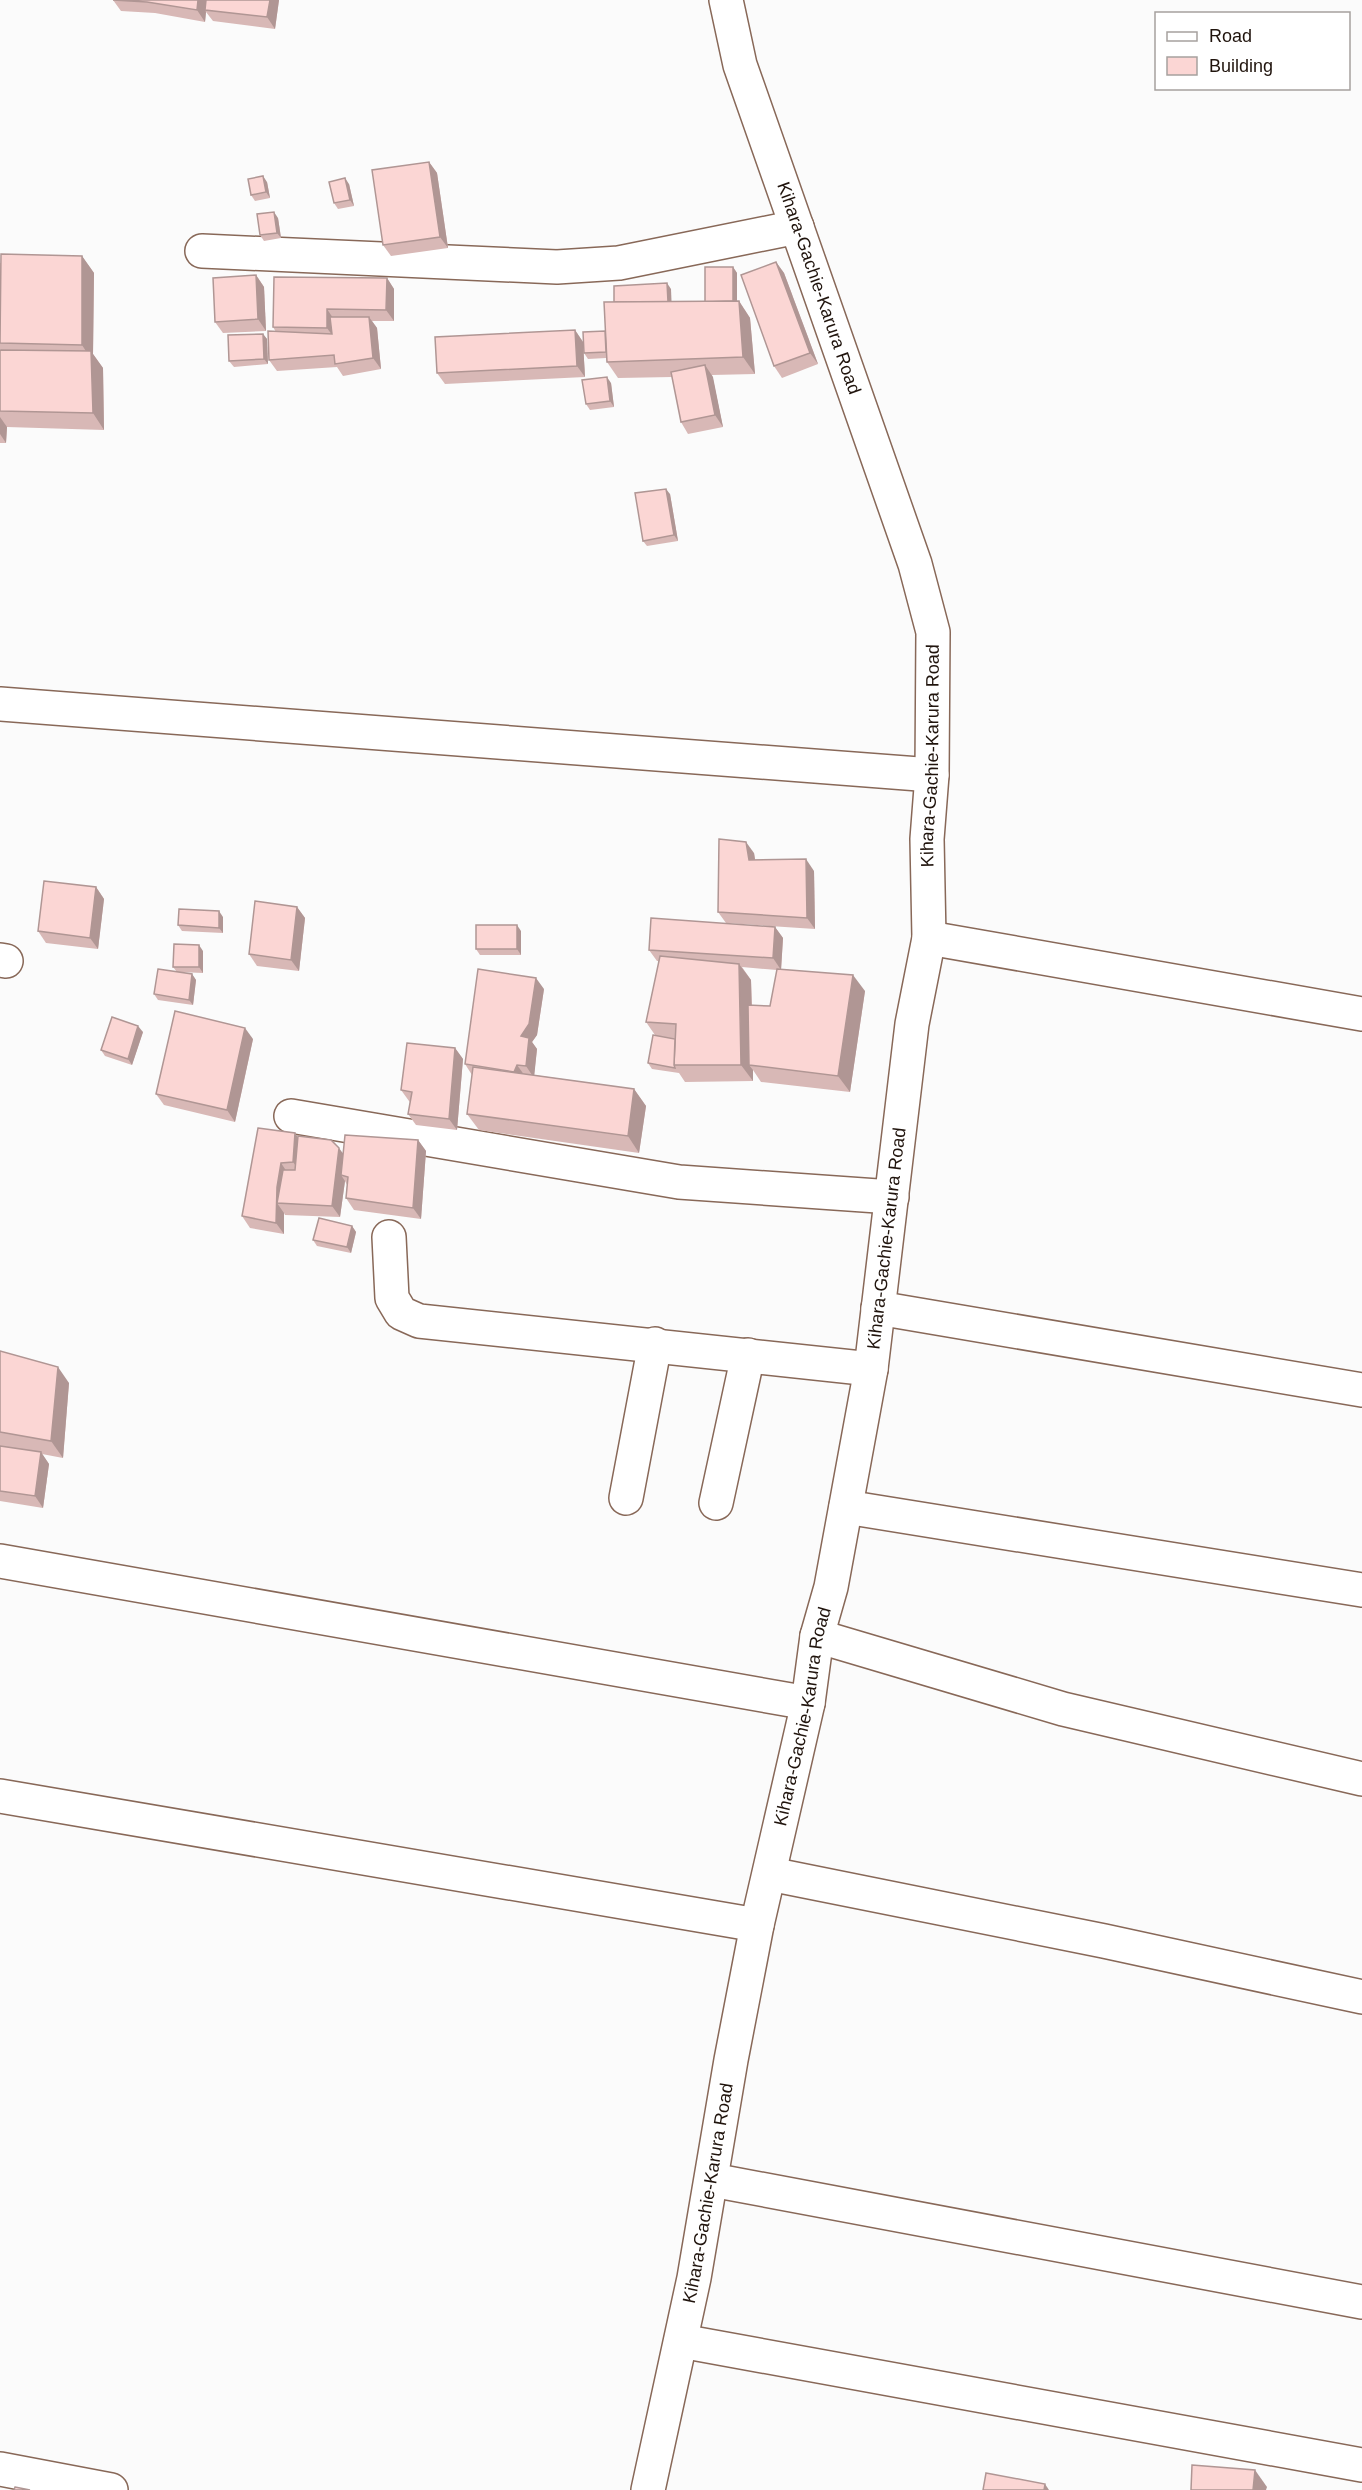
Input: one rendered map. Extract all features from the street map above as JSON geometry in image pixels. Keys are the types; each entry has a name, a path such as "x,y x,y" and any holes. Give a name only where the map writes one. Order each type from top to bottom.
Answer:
{"street":[{"name":"Kihara-Gachie-Karura Road","path":"648,2490 681,2341 757,1925 808,1703 817,1636 831,1587 871,1369 912,1024 929,938 927,839 932,775 933,632 915,564 740,65 726,0"},
{"path":"202,251 557,267 619,264 797,227"},
{"path":"0,704 932,775"},
{"path":"929,938 1362,1014"},
{"path":"291,1116 679,1182 892,1197"},
{"path":"389,1238 393,1298 401,1313 419,1320 871,1369"},
{"path":"878,1308 1362,1390"},
{"path":"626,1498 655,1344"},
{"path":"716,1503 748,1355"},
{"path":"846,1507 1362,1590"},
{"path":"0,1561 808,1703"},
{"path":"817,1636 1063,1709 1362,1779"},
{"path":"0,1796 757,1925"},
{"path":"770,1874 1104,1941 1362,1997"},
{"path":"712,2180 1362,2302"},
{"path":"681,2341 1362,2465"},
{"path":"0,2469 111,2490"}],"building":[{"path":"113,0 198,0 197,10 147,2"},
{"path":"206,0 270,0 267,17 205,10"},
{"path":"429,162 440,237 383,245 372,170"},
{"path":"263,176 266,192 251,195 248,179"},
{"path":"345,178 350,200 334,203 329,182"},
{"path":"274,212 277,233 260,235 257,214"},
{"path":"1,254 82,256 82,345 0,343"},
{"path":"776,262 810,353 774,366 741,275"},
{"path":"705,267 733,267 733,301 705,302"},
{"path":"256,275 258,319 215,322 213,278"},
{"path":"274,277 387,278 386,310 327,309 327,328 273,327"},
{"path":"667,283 668,302 614,302 614,286"},
{"path":"739,301 743,357 607,362 604,302"},
{"path":"330,317 369,317 373,358 335,364 334,355 269,360 268,331 332,334"},
{"path":"575,330 577,366 437,373 435,337"},
{"path":"605,331 606,352 584,353 583,332"},
{"path":"263,334 264,359 229,361 228,335"},
{"path":"0,350 91,351 93,413 0,411"},
{"path":"705,365 715,415 681,422 671,372"},
{"path":"607,377 610,401 586,404 582,380"},
{"path":"666,489 674,535 643,541 635,493"},
{"path":"719,839 746,842 749,860 806,859 807,918 718,912"},
{"path":"44,881 96,887 90,938 38,931"},
{"path":"255,901 297,907 291,960 249,954"},
{"path":"179,909 219,911 219,928 178,925"},
{"path":"651,918 775,927 773,958 649,950"},
{"path":"476,925 517,925 517,949 476,949"},
{"path":"174,944 199,945 199,967 173,967"},
{"path":"660,956 739,964 741,1065 674,1065 676,1024 646,1022"},
{"path":"158,969 192,974 189,1000 154,994"},
{"path":"478,969 536,978 529,1024 521,1036 529,1038 526,1066 517,1065 514,1072 465,1064"},
{"path":"777,969 853,975 838,1076 749,1065 748,1005 770,1006"},
{"path":"175,1011 245,1028 227,1110 156,1094"},
{"path":"112,1017 138,1026 128,1059 101,1050"},
{"path":"653,1035 675,1039 675,1068 648,1063"},
{"path":"407,1043 455,1048 449,1119 408,1114 412,1092 401,1090"},
{"path":"473,1067 634,1089 628,1136 467,1114"},
{"path":"258,1128 295,1133 293,1162 281,1163 277,1187 276,1223 242,1216"},
{"path":"345,1135 418,1140 413,1208 346,1198 348,1177 341,1175"},
{"path":"298,1136 331,1140 339,1148 332,1206 277,1203 283,1170 295,1170"},
{"path":"319,1218 352,1226 347,1247 313,1240"},
{"path":"0,1351 58,1367 51,1441 0,1432"},
{"path":"0,1446 41,1452 35,1496 0,1491"},
{"path":"1192,2465 1255,2470 1253,2490 1191,2490"},
{"path":"986,2473 1045,2484 1044,2490 983,2490"},
{"path":"15,2487 30,2490 14,2490"}]}
